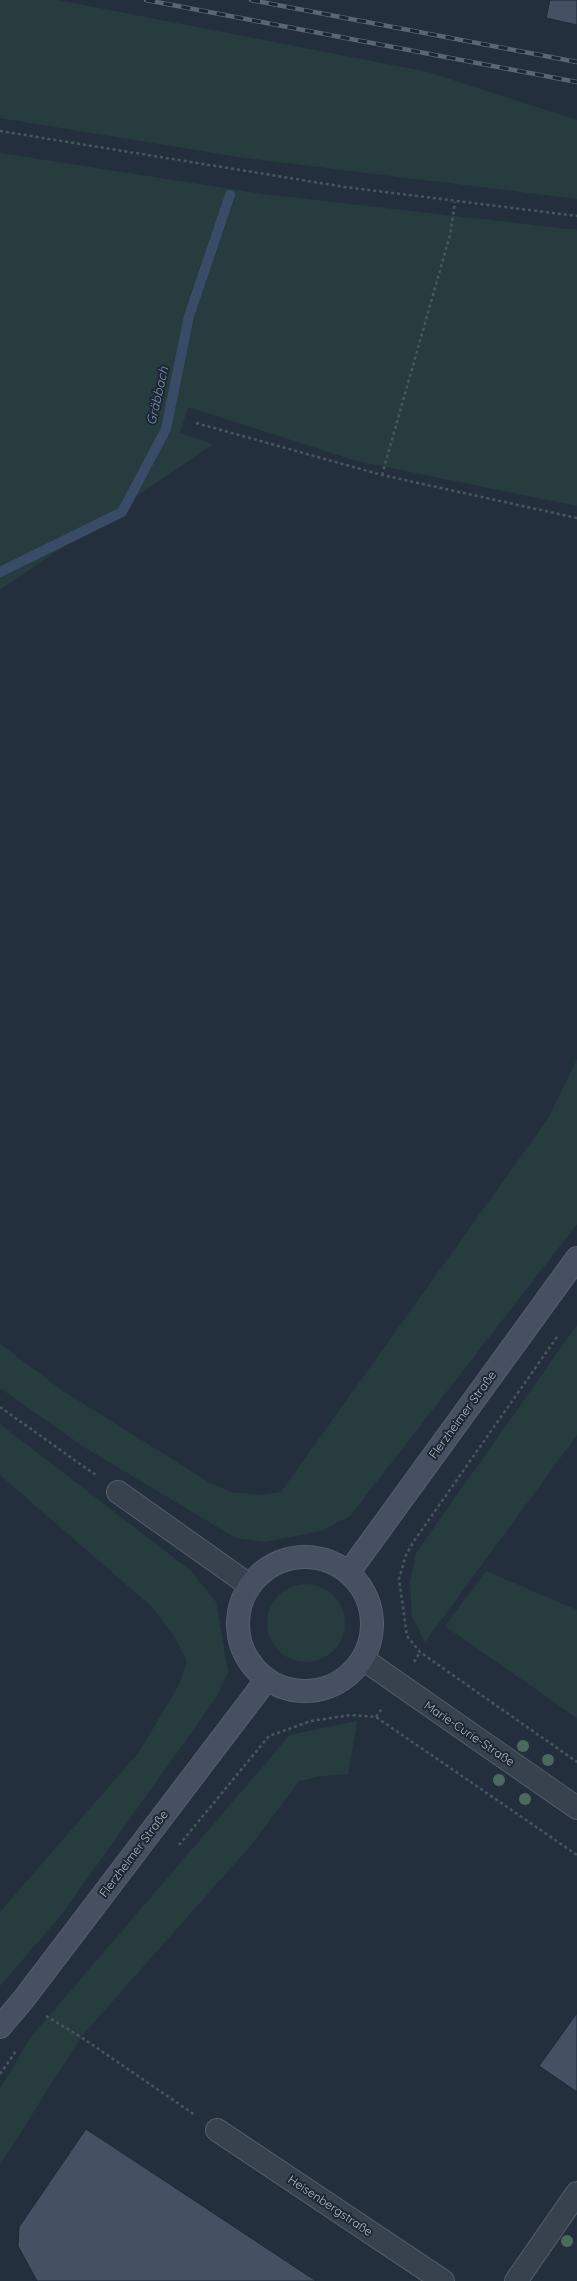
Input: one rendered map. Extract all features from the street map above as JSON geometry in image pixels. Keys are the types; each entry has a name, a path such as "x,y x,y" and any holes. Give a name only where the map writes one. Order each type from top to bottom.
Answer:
{"main road":[{"name":"Flerzheimer Straße","path":"349,1572 577,1258"},
{"path":"308,1556 330,1561 349,1572 364,1590 372,1613 371,1636 363,1659 348,1675 330,1687 308,1691 287,1688 267,1679 251,1665 241,1646 237,1625 240,1604 249,1585 265,1569 285,1559 308,1556"},
{"name":"Flerzheimer Straße","path":"0,2027 28,1993 267,1679"}],"street":[{"path":"118,1492 249,1585"},
{"name":"Marie-Curie-Straße","path":"363,1659 577,1808"},
{"name":"Heisenbergstraße","path":"217,2130 443,2281"},
{"path":"516,2281 577,2193"}],"path":[{"path":"0,131 337,186 455,202 577,216"},
{"path":"382,475 450,235 455,202"},
{"path":"196,423 382,475 577,518"},
{"path":"559,1334 414,1541 406,1555 399,1579 407,1636 420,1652 577,1762"},
{"path":"0,1407 118,1492"},
{"path":"176,1848 269,1736 293,1726 325,1718 350,1715 376,1716 577,1855"},
{"path":"42,2013 81,2037 217,2130"}],"green space":[{"path":"0,0 58,0 428,72 577,120 577,199 238,157 0,118"},
{"path":"0,153 263,194 577,230 577,506 357,461 188,407 180,433 213,444 0,590"},
{"path":"577,1059 577,1224 350,1516 321,1531 265,1542 236,1538 84,1447 0,1388 0,1344 63,1391 210,1483 231,1492 259,1495 281,1492 549,1117"},
{"path":"577,1325 577,1435 425,1642 412,1616 410,1583 416,1553"},
{"path":"0,1424 191,1571 216,1602 228,1672 216,1698 62,1914 0,1986 0,1912 139,1752 180,1683 187,1662 175,1637 151,1606 0,1475"},
{"path":"486,1571 577,1610 577,1718 445,1626"},
{"path":"306,1584 321,1587 333,1596 342,1608 345,1623 342,1638 333,1650 321,1659 306,1662 291,1659 279,1650 270,1638 267,1623 270,1608 279,1596 291,1587"},
{"path":"357,1721 348,1774 322,1776 299,1781 253,1843 81,2037 0,2165 0,2089 31,2037 290,1735"}],"building":[{"path":"550,0 577,0 577,25 546,18"},
{"path":"577,2013 577,2092 539,2066"},
{"path":"86,2129 316,2281 37,2281 18,2246 19,2227"}],"waterway":[{"name":"Gräbbach","path":"0,572 122,512 166,429 189,316 230,195"}],"railway":[{"path":"146,0 577,82"},
{"path":"251,0 577,62"}]}
